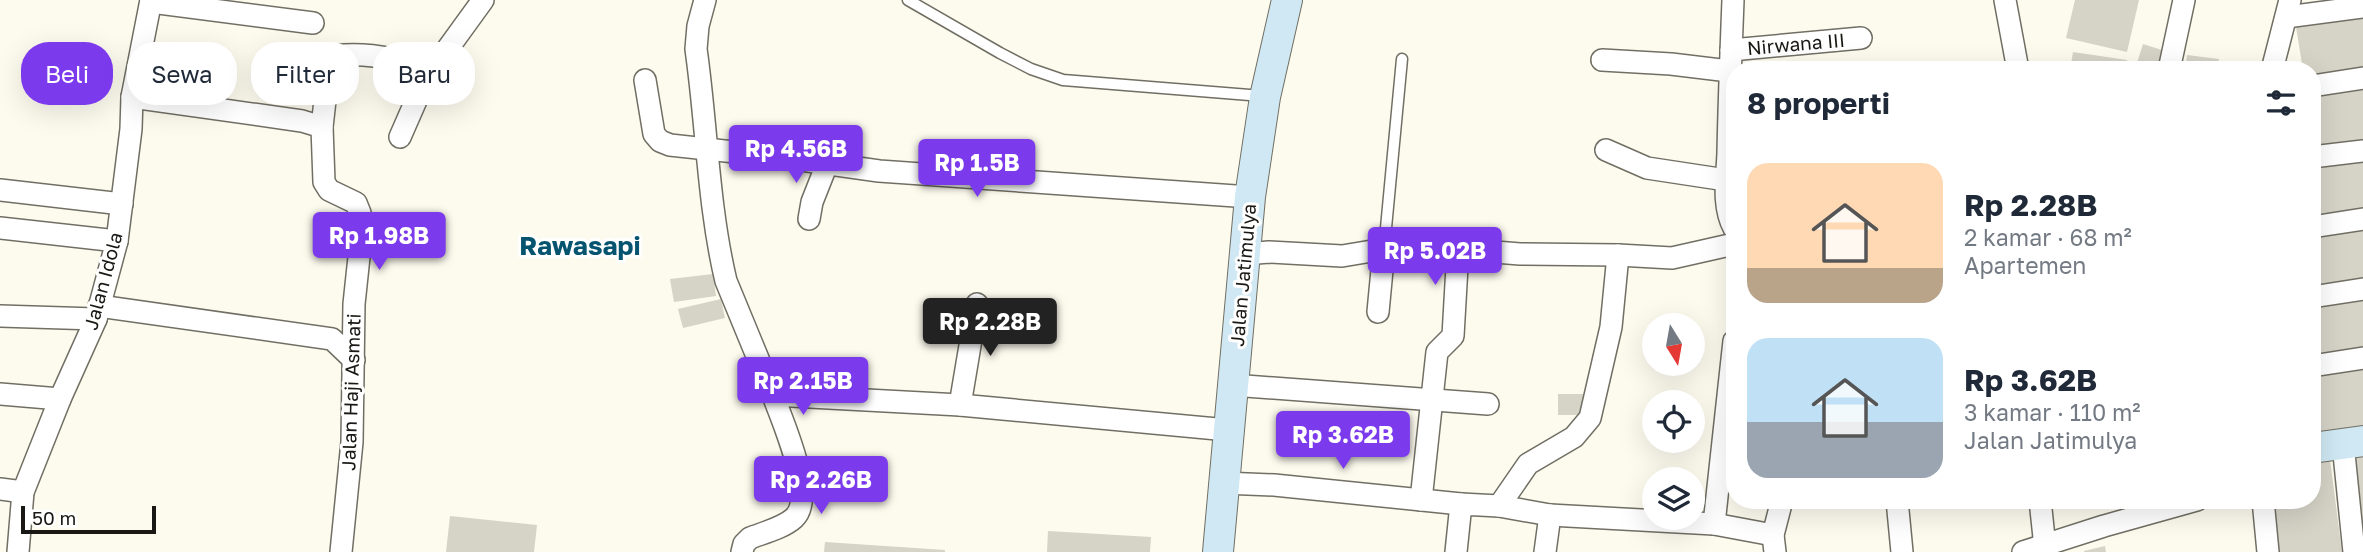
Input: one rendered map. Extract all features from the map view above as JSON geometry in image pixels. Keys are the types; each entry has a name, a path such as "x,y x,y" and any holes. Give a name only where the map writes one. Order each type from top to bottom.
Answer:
{"main road":[{"name":"Jalan Jatimulya","path":"1218,552 1250,197 1265,97 1287,0"},
{"path":"2321,447 2353,443"}],"street":[{"path":"453,42 483,0"},
{"path":"705,0 698,26 696,49 716,226 726,281 773,395 802,485 802,507 792,520 750,538 744,544 742,552"},
{"path":"1730,61 1733,0"},
{"path":"2005,0 2016,61"},
{"path":"2171,61 2184,0"},
{"path":"151,1 313,23"},
{"name":"Jalan Idola","path":"143,42 151,1"},
{"path":"2274,61 2288,9 2363,7"},
{"name":"Nirwana III","path":"1731,50 1861,38"},
{"name":"Jalan Haji Asmati","path":"341,552 352,442 354,304 360,213 356,203 330,190 324,182 323,127 329,65 335,55 352,53 373,57"},
{"path":"1602,60 1726,71"},
{"path":"2321,85 2363,78"},
{"path":"645,80 654,134 660,141 670,145 878,171 1250,197"},
{"name":"Jalan Idola","path":"18,552 23,492 98,313 117,241 132,105"},
{"path":"189,105 302,121 323,127"},
{"path":"400,137 414,105"},
{"path":"1606,149 1647,168 1726,180"},
{"path":"2321,156 2363,151"},
{"path":"809,219 827,164"},
{"path":"0,190 122,204"},
{"path":"2321,226 2363,219"},
{"path":"0,228 117,241"},
{"path":"1245,254 1269,252 1342,256 1384,249 1458,249 1520,254 1672,258 1726,246"},
{"path":"1378,312 1384,249"},
{"path":"1421,500 1437,352 1453,336 1458,249"},
{"path":"1499,506 1528,464 1574,437 1590,418 1611,327 1618,255"},
{"path":"2321,296 2363,289"},
{"path":"960,405 977,303"},
{"path":"0,316 98,313 332,338 354,360"},
{"path":"2321,365 2363,358"},
{"path":"1232,385 1488,404"},
{"path":"0,394 60,399"},
{"path":"773,395 960,405 1228,430"},
{"path":"1714,524 1726,414"},
{"path":"2353,443 2354,552"},
{"path":"1223,483 1274,485 1499,506 1549,515 1714,524 1774,544 1780,509"},
{"path":"0,489 23,492"},
{"path":"1455,552 1461,504"},
{"path":"1898,509 1902,552"},
{"path":"2041,509 2045,547"},
{"path":"2024,552 2165,509"},
{"path":"2264,509 2268,552"},
{"path":"1545,552 1549,515"}],"lane":[{"path":"908,0 1031,69 1063,80 1265,97"},
{"path":"1384,249 1402,59"}],"building":[{"path":"2075,0 2139,0 2127,52 2066,38"},
{"path":"2363,10 2363,74 2321,80 2321,61 2302,61 2295,21"},
{"path":"2143,44 2165,51 2162,61 2138,61"},
{"path":"2073,52 2127,60 2127,61 2072,61"},
{"path":"2187,55 2219,59 2219,61 2186,61"},
{"path":"2363,82 2363,146 2321,152 2321,89"},
{"path":"2363,154 2363,217 2321,224 2321,161"},
{"path":"2363,222 2363,285 2321,292 2321,229"},
{"path":"713,274 716,296 674,302 670,279"},
{"path":"2363,291 2363,355 2321,362 2321,298"},
{"path":"721,299 725,318 683,328 678,309"},
{"path":"2363,366 2363,429 2321,436 2321,373"},
{"path":"1558,394 1585,394 1585,415 1558,415"},
{"path":"2363,451 2363,552 2348,454"},
{"path":"2329,452 2342,552 2276,552 2270,509 2321,509 2321,453"},
{"path":"450,516 537,525 534,552 446,552"},
{"path":"1048,531 1151,537 1150,552 1047,552"},
{"path":"825,542 945,550 945,552 824,552"},
{"path":"2105,546 2106,552 2084,552 2084,551"}],"district":[{"name":"Rawasapi","path":"580,246"}]}
